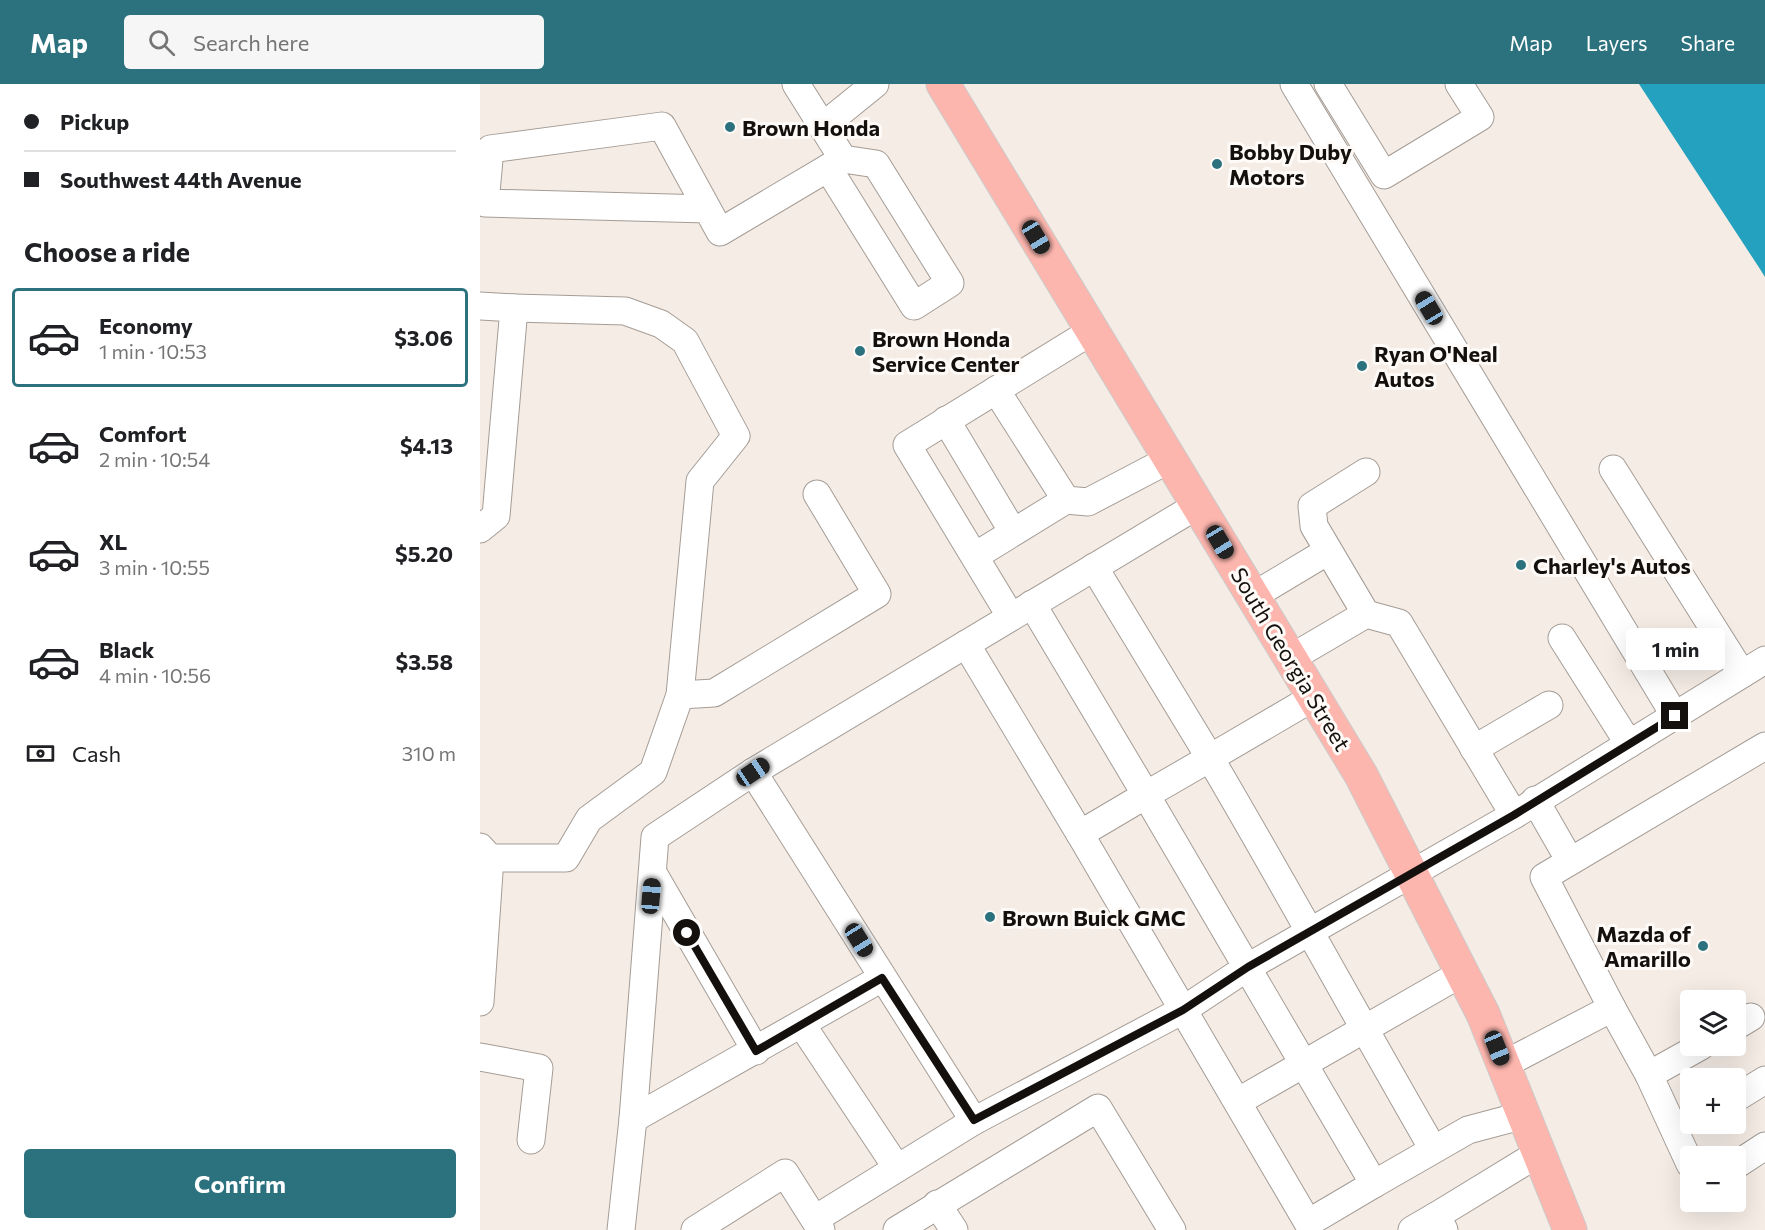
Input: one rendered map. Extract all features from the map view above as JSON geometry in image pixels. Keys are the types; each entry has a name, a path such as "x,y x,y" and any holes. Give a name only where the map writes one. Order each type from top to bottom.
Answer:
{"main road":[{"name":"South Georgia Street","path":"943,84 1361,775 1483,1014 1570,1230"}],"street":[{"path":"707,209 485,202 490,148 662,126 720,232 835,164 876,164 950,283 914,306 835,164 822,127 796,84"},
{"path":"822,127 875,84"},
{"path":"1294,84 1675,716"},
{"path":"1328,84 1384,176 1480,117 1459,84"},
{"path":"480,306 625,312 661,324 685,341 736,436 700,481 680,695 653,772 589,819 566,858 485,853 480,1002"},
{"path":"480,529 496,516 514,308"},
{"path":"1092,331 907,444 975,556 1022,610 1146,795 1374,1184"},
{"path":"996,390 1066,500"},
{"path":"946,420 1012,532"},
{"path":"975,556 1066,500 1088,502 1170,459"},
{"path":"695,1230 785,1173 818,1225 897,1168 974,1120 1183,1010 1248,967 1524,808 1754,667 1613,469"},
{"path":"1366,472 1312,506 1314,526 1366,614 1399,623 1474,749 1570,861"},
{"path":"680,695 714,693 877,594 817,494"},
{"path":"621,1230 633,1119 655,837 753,772 1198,505"},
{"path":"1253,596 1328,551"},
{"path":"1094,567 1311,930 1364,1029 1434,1149"},
{"path":"1291,658 1366,614"},
{"path":"1562,638 1629,744"},
{"path":"966,644 1239,1101 1302,1226 1468,1130 1524,1115"},
{"path":"1080,834 1314,697"},
{"path":"1474,749 1549,705"},
{"path":"1680,1123 1649,1075 1544,877 1765,746"},
{"path":"753,772 974,1120"},
{"path":"653,873 756,1051"},
{"path":"1239,1101 1462,973"},
{"path":"633,1119 882,978"},
{"path":"1503,1065 1612,1008"},
{"path":"802,1024 897,1168"},
{"path":"1649,1075 1683,1056"},
{"path":"480,1057 539,1068 531,1140"},
{"path":"1746,1092 1765,1080"},
{"path":"897,1230 1098,1108 1172,1230"},
{"path":"1746,1158 1765,1146"},
{"path":"1412,1230 1440,1223 1539,1153"},
{"path":"938,1204 954,1230"}],"water":[{"path":"1639,84 1765,84 1765,277 1760,269"}],"place":[{"name":"Brown Honda","path":"730,127"},
{"name":"Bobby Duby Motors","path":"1217,164"},
{"name":"Brown Honda Service Center","path":"860,351"},
{"name":"Ryan O'Neal Autos","path":"1362,366"},
{"name":"Charley's Autos","path":"1521,565"},
{"name":"Brown Buick GMC","path":"990,917"},
{"name":"Mazda of Amarillo","path":"1703,946"}],"route":[{"path":"687,933 756,1051 882,978 974,1120 1183,1010 1248,967 1514,815 1675,716"}]}
